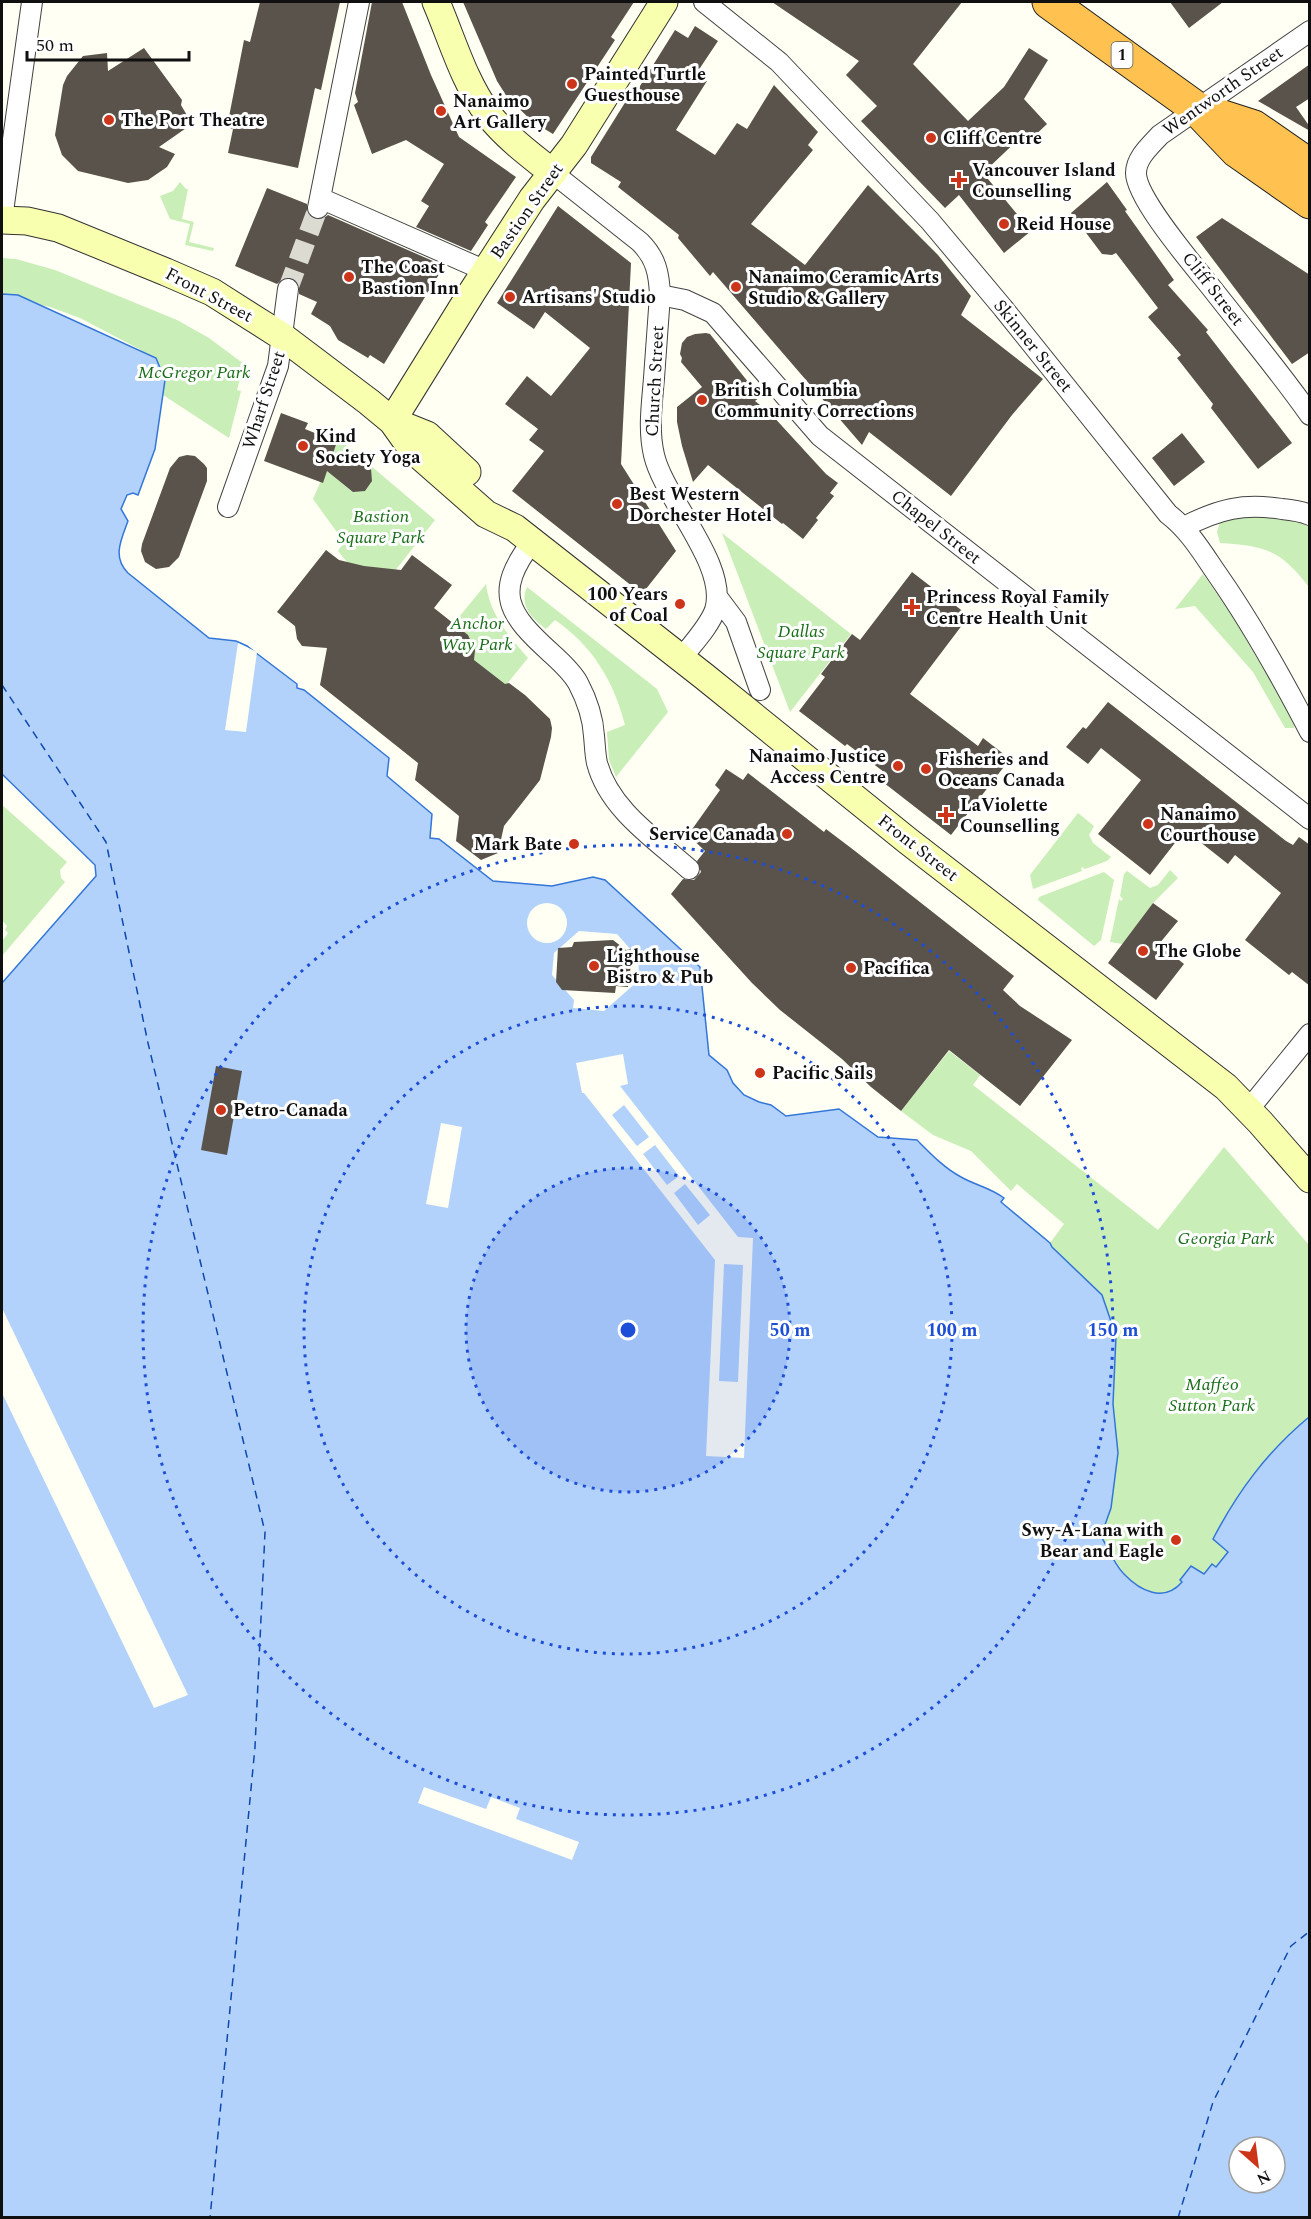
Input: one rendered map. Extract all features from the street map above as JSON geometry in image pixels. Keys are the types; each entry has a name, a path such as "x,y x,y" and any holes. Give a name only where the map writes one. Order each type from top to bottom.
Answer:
{"highway":[{"name":"1","path":"1049,2 1196,108 1237,151 1310,202"},
{"name":"1","path":"1196,108 1254,127 1310,166"}],"street":[{"path":"2,219 32,2"},
{"path":"359,2 319,203 486,271"},
{"path":"436,2 466,74 488,114 513,140 553,173"},
{"name":"Bastion Street","path":"392,421 532,199 574,145 664,2"},
{"name":"Skinner Street","path":"704,2 779,62 930,221 1003,308 1168,514 1184,527 1240,608 1284,682 1310,732"},
{"name":"Wentworth Street","path":"1141,157 1160,135 1196,108 1310,31"},
{"name":"Cliff Street","path":"1141,157 1136,171 1138,184 1146,199 1171,236 1310,415"},
{"name":"Church Street","path":"553,173 640,242 653,258 659,273 660,295 650,430 654,457 672,496 699,542 715,580 718,598 736,622 760,690"},
{"name":"Front Street","path":"2,219 27,221 58,228 166,272 212,292 283,337 392,421 408,445 486,514 524,535 908,842 1226,1088 1249,1109 1310,1179"},
{"name":"Wharf Street","path":"228,507 278,366 288,289"},
{"name":"Chapel Street","path":"660,295 685,300 713,313 820,436 1310,819"},
{"path":"1184,527 1213,513 1243,506 1274,508 1310,515"},
{"path":"524,535 520,558 511,578 508,596 514,614 528,632 563,664 577,681 589,706 596,761 610,792 631,818 689,869"},
{"path":"681,659 714,613 718,598"},
{"path":"1249,1109 1310,1034"}],"green space":[{"path":"180,182 188,189 182,219 194,222 189,242 214,248 213,251 185,245 190,224 170,219 160,196 173,191"},
{"name":"McGregor Park","path":"2,258 16,259 55,270 177,320 209,338 244,364 237,390 241,391 229,438 157,391 151,359 141,350 80,318 50,307 2,296"},
{"name":"Bastion Square Park","path":"339,439 435,520 394,572 366,585 338,551 344,542 313,499"},
{"path":"1241,515 1287,519 1309,526 1309,587 1289,565 1271,552 1261,548 1220,543 1217,532 1220,522"},
{"name":"Dallas Square Park","path":"722,533 851,634 790,712"},
{"path":"1203,574 1233,617 1294,721 1294,728 1285,728 1253,672 1195,606 1175,609"},
{"name":"Anchor Way Park","path":"486,584 496,615 507,633 528,658 502,690 446,633"},
{"path":"527,587 657,689 668,712 616,777 609,760 607,732 625,725 615,694 600,666 580,641 555,620 546,629 531,616 524,600"},
{"path":"2,805 67,862 60,870 61,878 65,882 2,956 2,941 8,933 5,930 7,926 2,920"},
{"path":"1078,813 1094,826 1089,835 1093,843 1111,857 1107,861 1085,869 1082,867 1082,871 1033,889 1030,875"},
{"path":"1170,870 1178,878 1153,903 1123,944 1110,942 1119,899 1121,901 1123,899 1120,896 1124,874 1127,871 1150,888 1158,885"},
{"path":"1104,872 1114,880 1101,940 1094,946 1038,900 1039,897"},
{"name":"Maffeo Sutton Park","path":"949,1051 980,1075 973,1085 1158,1230 1224,1147 1309,1245 1309,1616 1229,1552 1209,1571 1184,1580 1172,1590 1159,1594 1148,1592 1138,1586 1120,1568 1101,1536 1111,1508 1118,1453 1102,1296 1052,1247 1050,1243 1064,1224 1017,1184 1011,1191 971,1151 933,1135 901,1111"}],"water":[{"path":"2,294 18,295 156,358 165,380 155,449 138,495 133,493 127,495 121,509 128,521 119,555 128,573 209,638 236,641 247,646 297,684 297,688 304,690 389,758 387,776 432,814 430,838 439,839 493,881 552,886 593,877 605,880 700,967 709,1055 727,1070 733,1083 744,1095 771,1105 786,1116 839,1109 878,1137 917,1140 955,1173 1004,1198 1001,1202 1050,1243 1102,1295 1116,1336 1113,1404 1118,1453 1111,1508 1101,1536 1117,1566 1130,1580 1145,1590 1168,1592 1182,1582 1180,1580 1191,1566 1204,1574 1212,1564 1216,1567 1228,1552 1213,1539 1233,1505 1267,1458 1309,1417 1309,2217 2,2217 2,983 96,876 95,865 2,774"}],"pier":[{"path":"238,643 257,652 246,732 225,730"},
{"path":"547,903 555,904 561,909 566,915 566,931 561,937 555,942 547,943 539,942 533,937 528,931 527,923 528,915 533,909 539,904"},
{"name":"Lighthouse Bistro & Pub","path":"579,931 617,934 639,959 638,981 604,1011 573,1008 574,1000 552,975 554,953"},
{"path":"623,1054 628,1084 620,1086 738,1237 753,1238 744,1458 706,1456 715,1260 582,1093 576,1063","holes":["624,1105 649,1137 637,1146 612,1115","655,1145 679,1176 667,1185 643,1154","685,1184 710,1215 698,1225 674,1193","724,1264 743,1265 738,1382 719,1381"]},
{"path":"441,1123 462,1127 448,1208 426,1204"},
{"path":"2,1308 188,1695 154,1708 2,1393"},
{"path":"424,1787 486,1809 491,1797 520,1808 516,1819 579,1842 572,1860 418,1803"}],"building":[{"path":"260,2 340,2 321,90 315,88 298,168 228,153 233,129 227,127 244,40 250,42"},
{"path":"372,2 402,2 459,137 516,177 485,222 488,225 471,251 416,227 429,206 421,201 444,164 406,140 372,154 354,105 358,102 355,93"},
{"path":"463,2 634,2 611,37 615,40 553,134 533,122 507,97 497,81"},
{"path":"772,2 962,2 913,64 968,121 1004,87 1029,48 1048,60 1024,99 1047,124 1030,140 1024,134 983,173 1031,231 1004,253 959,195 945,208 861,121 877,106 846,75 859,61"},
{"path":"1170,2 1223,2 1189,28"},
{"path":"695,26 718,41 696,74 707,81 676,130 715,155 737,123 747,129 774,85 818,132 808,145 813,150 751,224 805,265 868,185 938,255 971,296 961,315 1043,379 1012,415 951,496 869,432 862,445 713,272 710,276 678,238 679,235 618,187 621,182 591,163 591,157 626,101 639,95 640,86 675,30 688,38"},
{"path":"144,48 182,100 181,105 192,124 159,147 175,154 167,167 148,180 128,183 78,171 62,155 55,135 63,85 67,76 83,56 107,53 108,71"},
{"path":"1310,64 1310,98 1296,107 1310,127 1310,131 1258,101"},
{"path":"1107,182 1174,280 1168,285 1208,330 1206,332 1292,443 1258,469 1211,408 1213,404 1177,358 1181,355 1148,317 1158,308 1116,253 1102,254 1071,213"},
{"name":"The Coast Bastion Inn","path":"267,188 307,204 307,212 315,220 328,215 442,265 441,271 384,364 370,355 368,358 338,340 330,326 311,314 317,302 299,294 299,285 295,279 284,278 277,284 235,266"},
{"path":"558,206 631,263 621,464 676,551 642,594 512,491 544,451 529,440 538,429 505,404 527,376 551,396 590,348 545,312 534,329 497,303"},
{"path":"1222,218 1310,275 1310,352 1292,364 1196,237"},
{"path":"710,334 760,397 755,401 771,414 826,474 838,483 830,493 834,496 803,539 708,465 693,482 682,446 677,422 677,407 702,387 681,362 680,354 682,343 687,337"},
{"path":"281,413 308,423 305,429 337,442 329,465 362,461 371,469 372,481 365,491 353,492 327,471 323,483 264,461"},
{"path":"1182,433 1205,462 1174,486 1152,458"},
{"path":"195,456 204,464 207,468 207,481 179,557 169,567 156,569 145,562 141,551 142,544 170,468 179,457"},
{"path":"326,550 339,560 364,566 401,570 412,555 452,585 434,608 468,635 475,650 474,660 505,684 509,683 525,695 550,719 551,737 540,780 504,826 498,853 481,860 456,841 459,816 415,780 418,763 320,685 327,648 302,646 297,639 295,626 277,612"},
{"path":"912,572 969,616 910,694 978,746 983,738 1010,759 951,835 879,779 884,772 799,711 825,677 821,674 852,634 860,640"},
{"path":"1108,702 1286,841 1293,845 1299,837 1310,845 1310,986 1292,972 1289,975 1245,940 1281,893 1235,855 1228,864 1185,830 1150,875 1098,834 1141,780 1101,748 1088,764 1066,747 1083,727 1086,729"},
{"path":"726,769 743,780 748,773 824,832 826,829 855,851 1014,976 1003,990 1020,1006 1072,1040 1020,1106 949,1050 901,1111 871,1087 842,1059 780,1010 752,983 671,894 683,879 694,880 701,872 697,861 705,851 688,835 720,790 715,785"},
{"name":"The Globe","path":"1153,903 1178,921 1159,944 1184,964 1156,1000 1108,963"},
{"name":"Lighthouse Bistro & Pub","path":"613,940 626,950 633,949 628,987 616,986 615,993 562,990 556,982 558,948 572,947 574,942"},
{"name":"Petro-Canada","path":"216,1066 242,1071 227,1155 201,1150"}],"ferry route":[{"path":"2,685 106,842 148,1043 265,1532 255,1747 210,2218"},
{"path":"1178,2218 1213,2102 1291,1946 1310,1931"}],"tunnel":[{"path":"288,289 318,208"}],"place":[{"name":"Painted Turtle Guesthouse","path":"572,84"},
{"name":"Nanaimo Art Gallery","path":"441,111"},
{"name":"The Port Theatre","path":"109,120"},
{"name":"Cliff Centre","path":"931,138"},
{"name":"Vancouver Island Counselling","path":"959,180"},
{"name":"Reid House","path":"1004,224"},
{"name":"The Coast Bastion Inn","path":"349,277"},
{"name":"Nanaimo Ceramic Arts Studio & Gallery","path":"736,287"},
{"name":"Artisans' Studio","path":"510,297"},
{"name":"British Columbia Community Corrections","path":"702,400"},
{"name":"Kind Society Yoga","path":"303,446"},
{"name":"Best Western Dorchester Hotel","path":"617,504"},
{"name":"100 Years of Coal","path":"680,604"},
{"name":"Princess Royal Family Centre Health Unit","path":"912,607"},
{"name":"Nanaimo Justice Access Centre","path":"898,766"},
{"name":"Fisheries and Oceans Canada","path":"926,769"},
{"name":"LaViolette Counselling","path":"946,815"},
{"name":"Nanaimo Courthouse","path":"1148,824"},
{"name":"Service Canada","path":"787,834"},
{"name":"Mark Bate","path":"574,844"},
{"name":"The Globe","path":"1143,951"},
{"name":"Lighthouse Bistro & Pub","path":"594,966"},
{"name":"Pacifica","path":"851,968"},
{"name":"Pacific Sails","path":"760,1073"},
{"name":"Petro-Canada","path":"221,1110"},
{"name":"Swy-A-Lana with Bear and Eagle","path":"1176,1540"}],"park label":[{"name":"Georgia Park","path":"1226,1238"}]}
